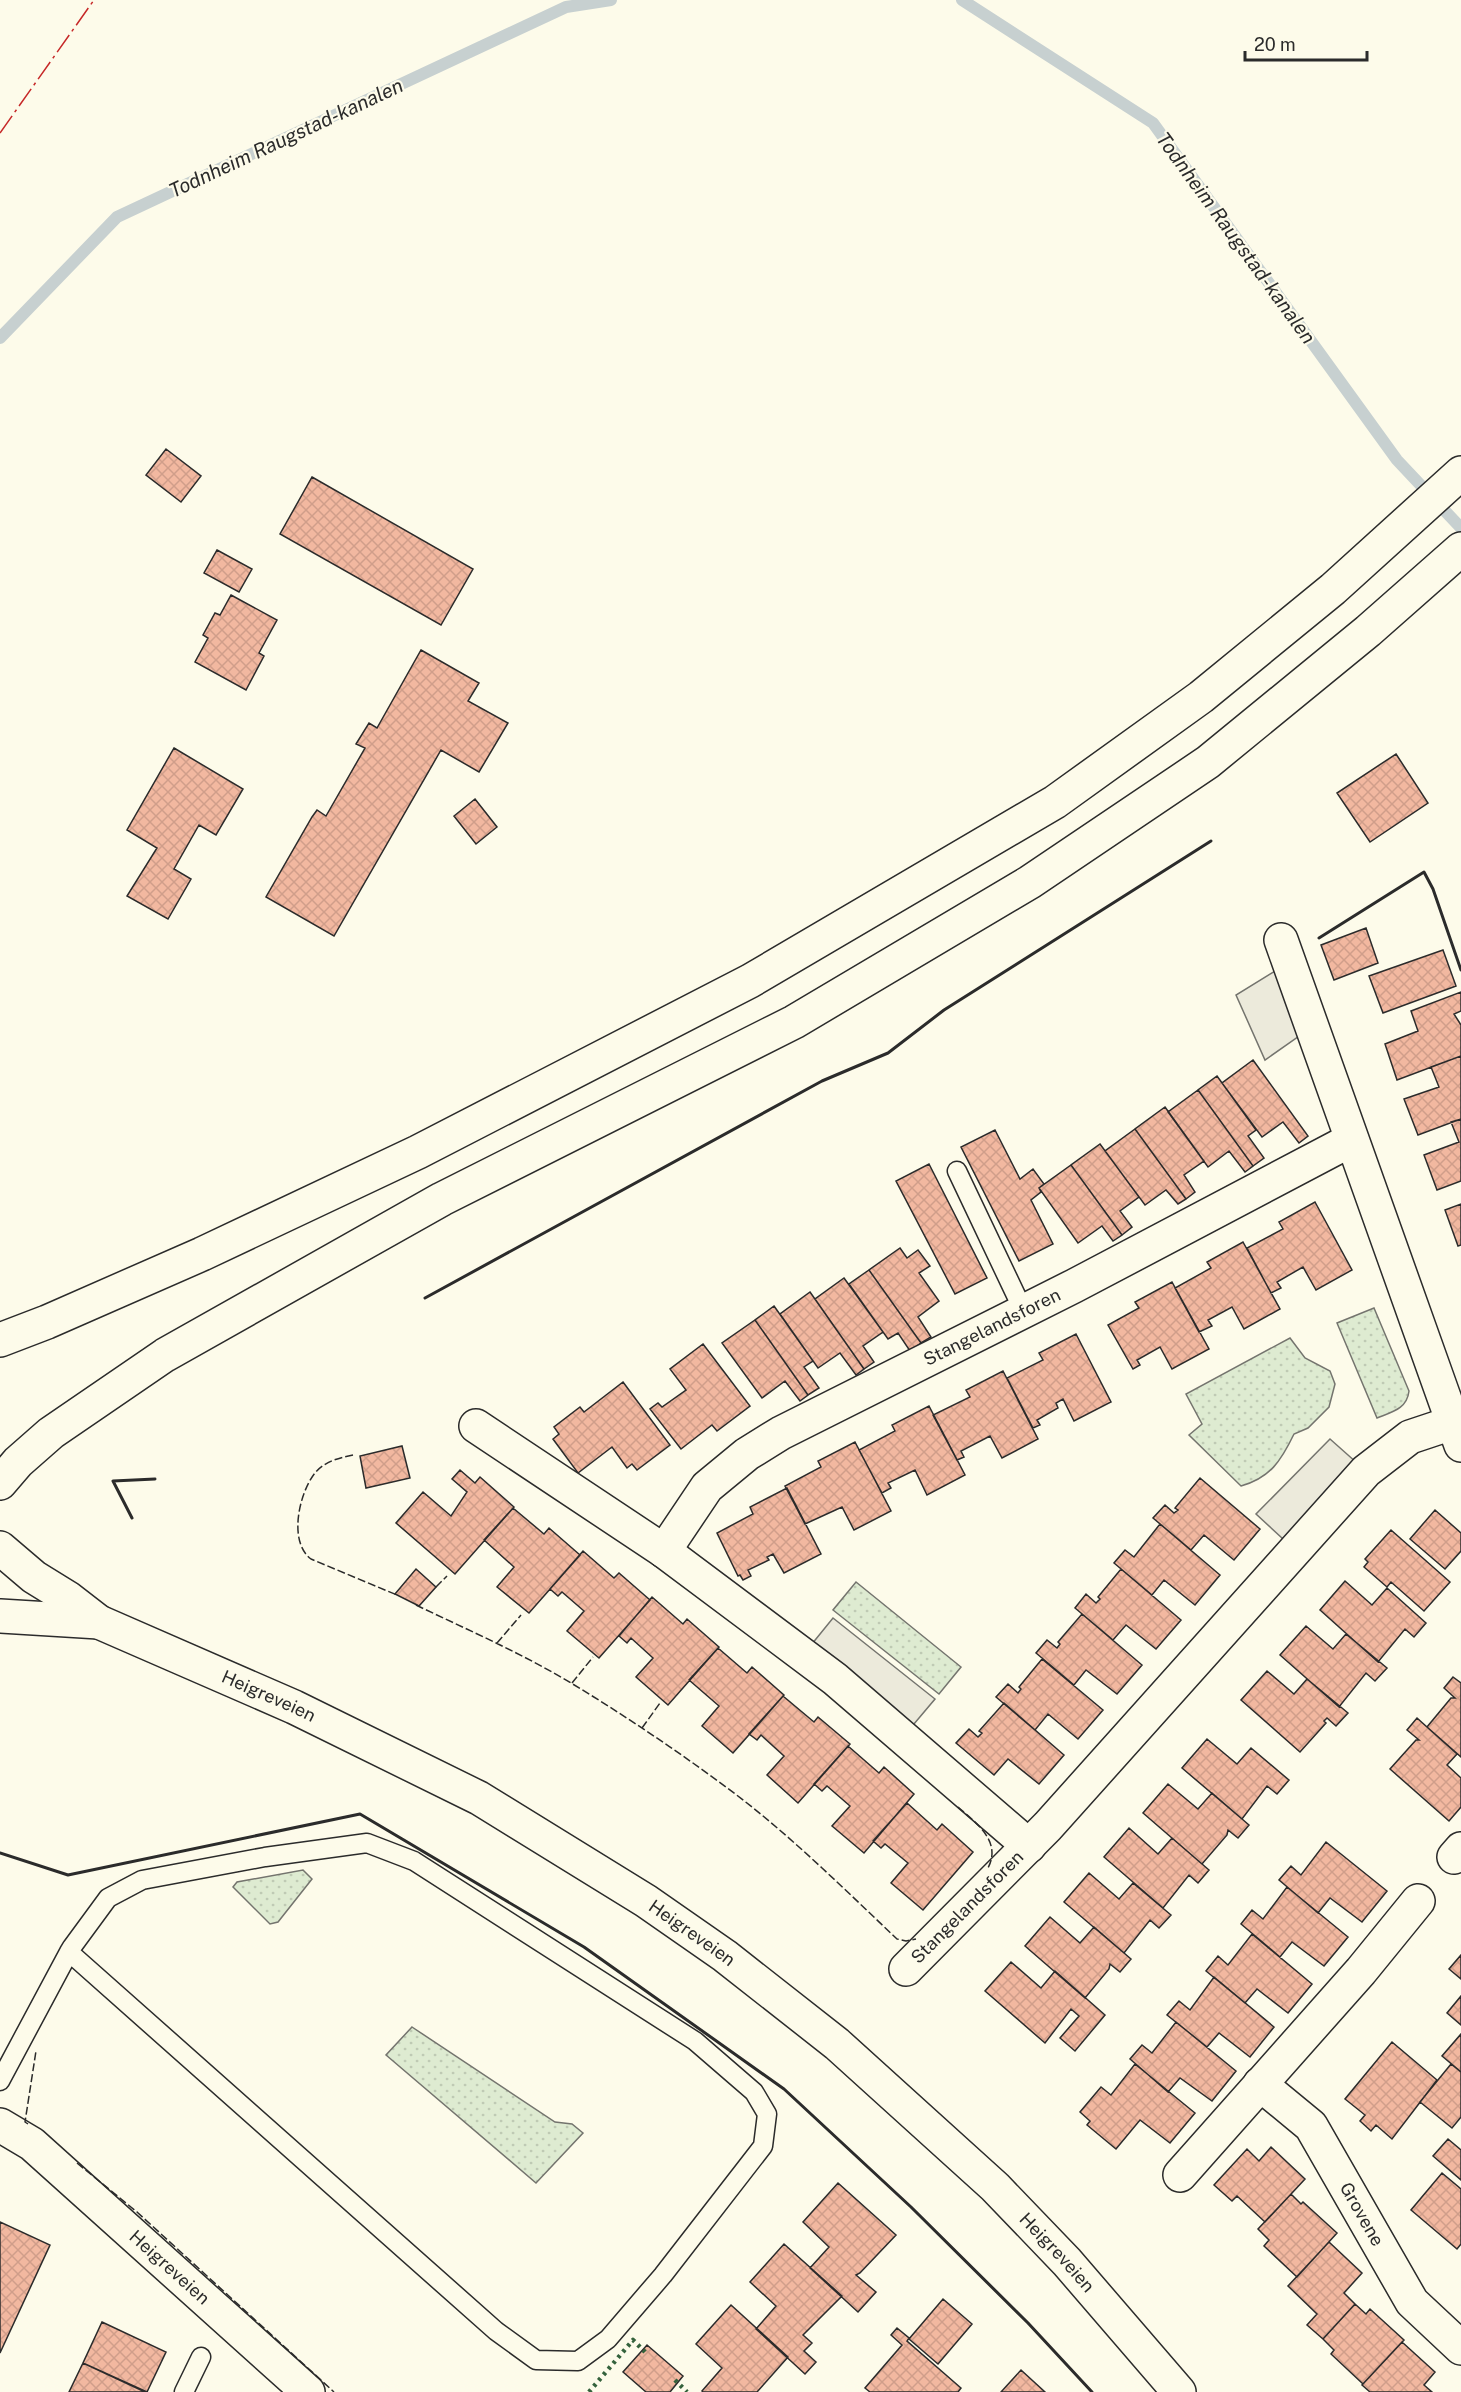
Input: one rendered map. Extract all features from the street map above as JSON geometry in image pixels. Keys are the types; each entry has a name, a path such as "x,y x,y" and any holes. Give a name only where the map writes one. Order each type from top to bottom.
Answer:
{"main road":[{"path":"0,1340 47,1322 306,1206 418,1152 750,981 1055,802 1201,697 1333,589 1461,473"},
{"path":"0,1483 18,1462 51,1433 165,1355 442,1199 794,1022 1030,882 1208,762 1368,631 1461,549"},
{"name":"Stangelandsforen","path":"906,1969 1029,1846 1366,1471 1410,1437 1457,1434 1281,940"},
{"name":"Stangelandsforen","path":"664,1551 707,1487 747,1454 782,1433 1023,1311 1351,1140"},
{"name":"Stangelandsforen","path":"476,1426 664,1551 835,1679 1029,1846"},
{"name":"Heigreveien","path":"0,1548 34,1577 68,1598 99,1622 294,1707 479,1798 646,1901 725,1956 837,2044 995,2187 1067,2262 1179,2392"},
{"name":"Heigreveien","path":"0,1616 99,1622"},
{"path":"1180,2175 1361,1971 1418,1901"},
{"name":"Grovene","path":"1260,2084 1311,2126 1412,2302 1461,2348"},
{"name":"Heigreveien","path":"0,2125 32,2144 308,2392"}],"lane":[{"path":"957,1171 1023,1311"},
{"path":"0,2081 69,1952 108,1898 142,1880 265,1857 367,1843 414,1861 695,2041 754,2092 767,2114 764,2146 663,2275 608,2339 579,2361 536,2360 496,2331 415,2261 69,1952"},
{"path":"183,2392 201,2357"}],"green space":[{"path":"1374,1308 1409,1391 1402,1406 1377,1418 1337,1323"},
{"path":"1290,1338 1305,1358 1330,1371 1335,1384 1329,1407 1308,1428 1294,1434 1279,1460 1267,1473 1241,1486 1189,1435 1202,1424 1186,1394"},
{"path":"856,1582 961,1667 939,1694 833,1610"},
{"path":"303,1870 312,1879 278,1922 270,1924 233,1887 237,1882"},
{"path":"412,2027 555,2122 572,2124 583,2133 536,2183 386,2055"}],"shaded area":[{"path":"1288,963 1312,1027 1265,1060 1236,995"},
{"path":"1330,1439 1366,1471 1295,1550 1256,1514"},
{"path":"833,1618 935,1699 903,1737 803,1655"}],"building":[{"path":"166,449 201,476 181,502 146,475"},
{"path":"312,477 473,569 441,625 280,534"},
{"path":"217,550 252,569 239,592 204,573"},
{"path":"231,595 277,620 259,653 264,656 246,690 195,662 208,638 203,635 215,613 220,615"},
{"path":"421,650 479,683 468,701 508,723 479,772 441,750 334,936 266,897 317,810 326,816 365,748 356,744 369,723 377,728"},
{"path":"174,748 243,789 216,835 199,825 174,869 191,879 168,919 127,896 157,848 127,830"},
{"path":"1396,754 1428,803 1370,842 1337,793"},
{"path":"475,799 497,827 476,844 454,816"},
{"path":"1366,928 1378,963 1334,980 1321,945"},
{"path":"1443,950 1456,986 1383,1013 1369,976"},
{"path":"1461,992 1461,1011 1454,1014 1461,1025 1461,1056 1397,1080 1385,1044 1418,1031 1411,1011"},
{"path":"1461,1056 1461,1119 1418,1135 1404,1099 1439,1087 1431,1067"},
{"path":"1253,1060 1308,1136 1299,1143 1283,1122 1262,1137 1222,1083"},
{"path":"1217,1076 1256,1130 1248,1136 1264,1158 1253,1166 1198,1090"},
{"path":"1198,1090 1253,1166 1245,1172 1229,1151 1208,1167 1168,1112"},
{"path":"1165,1107 1204,1161 1184,1175 1195,1192 1186,1199 1135,1129"},
{"path":"1461,1119 1461,1181 1437,1190 1424,1155 1459,1142 1451,1122"},
{"path":"1135,1129 1186,1199 1178,1204 1166,1190 1145,1205 1105,1151"},
{"path":"995,1130 1020,1179 1033,1169 1044,1184 1039,1188 1041,1192 1031,1200 1053,1244 1019,1261 961,1147"},
{"path":"1100,1144 1139,1197 1120,1211 1132,1227 1122,1235 1071,1165"},
{"path":"929,1164 987,1278 955,1294 896,1181"},
{"path":"1071,1165 1122,1235 1113,1241 1102,1226 1078,1243 1039,1188"},
{"path":"1315,1202 1352,1270 1316,1290 1303,1267 1277,1282 1281,1288 1271,1293 1247,1248 1283,1229 1279,1222"},
{"path":"1461,1204 1461,1245 1458,1246 1445,1210"},
{"path":"1243,1242 1280,1309 1244,1329 1232,1307 1208,1320 1212,1326 1199,1332 1175,1288 1211,1268 1207,1262"},
{"path":"900,1248 907,1258 918,1250 930,1266 919,1273 939,1301 918,1317 931,1337 921,1343 869,1270"},
{"path":"869,1270 921,1343 910,1351 898,1333 888,1339 849,1284"},
{"path":"844,1278 883,1332 863,1346 874,1362 864,1369 815,1299"},
{"path":"1172,1282 1209,1349 1172,1369 1160,1347 1137,1360 1140,1365 1133,1369 1108,1325 1139,1308 1135,1302"},
{"path":"810,1292 864,1369 856,1375 840,1353 818,1368 780,1314"},
{"path":"774,1306 813,1361 804,1367 819,1388 808,1395 755,1320"},
{"path":"755,1320 808,1395 800,1401 785,1381 762,1398 722,1343"},
{"path":"1076,1334 1111,1402 1074,1421 1063,1399 1056,1403 1058,1408 1037,1420 1040,1425 1033,1428 1007,1378 1043,1360 1039,1353"},
{"path":"703,1344 750,1406 717,1431 712,1425 681,1449 650,1409 658,1403 662,1407 686,1390 670,1369"},
{"path":"1003,1371 1038,1439 1002,1458 990,1436 961,1451 964,1457 957,1460 933,1415 970,1397 966,1390"},
{"path":"623,1382 670,1445 637,1470 632,1464 627,1468 612,1447 578,1473 553,1439 559,1434 554,1427 580,1407 584,1412"},
{"path":"929,1406 965,1475 927,1495 915,1470 888,1483 891,1488 882,1493 859,1450 895,1431 892,1425"},
{"path":"855,1442 891,1511 854,1530 842,1507 805,1524 785,1486 821,1467 818,1461"},
{"path":"402,1446 410,1478 366,1488 360,1456"},
{"path":"460,1470 475,1483 480,1477 514,1507 455,1574 396,1523 423,1492 451,1516 467,1492 452,1479"},
{"path":"1200,1478 1260,1529 1234,1560 1204,1535 1191,1550 1153,1518 1165,1505 1174,1513 1178,1510 1175,1508"},
{"path":"787,1488 821,1554 784,1573 773,1554 767,1557 769,1560 748,1570 751,1576 743,1580 740,1575 738,1576 717,1533 753,1514 750,1507"},
{"path":"513,1508 544,1534 549,1528 580,1555 529,1613 497,1587 514,1567 484,1540"},
{"path":"1435,1510 1461,1533 1461,1551 1445,1569 1410,1539"},
{"path":"1160,1524 1220,1575 1195,1605 1164,1580 1152,1595 1114,1563 1125,1550 1134,1557"},
{"path":"1391,1530 1450,1582 1424,1611 1391,1582 1387,1587 1364,1567 1368,1562 1365,1559"},
{"path":"583,1551 614,1578 619,1573 650,1600 599,1658 567,1631 584,1611 562,1592 558,1596 550,1589"},
{"path":"416,1569 436,1587 419,1606 395,1594"},
{"path":"1121,1569 1181,1620 1156,1649 1126,1625 1113,1640 1075,1608 1086,1594 1096,1603 1100,1599 1098,1597"},
{"path":"1345,1581 1372,1605 1387,1588 1426,1623 1414,1637 1405,1629 1378,1662 1320,1610"},
{"path":"652,1597 683,1624 687,1619 719,1647 668,1705 636,1677 653,1658 631,1638 627,1643 619,1636"},
{"path":"1082,1614 1142,1665 1117,1694 1086,1670 1074,1685 1036,1653 1047,1640 1057,1648 1060,1644 1058,1642"},
{"path":"1306,1626 1333,1649 1346,1634 1387,1668 1375,1681 1366,1673 1339,1707 1280,1655"},
{"path":"718,1648 747,1673 752,1667 784,1695 733,1753 702,1726 719,1706 689,1680"},
{"path":"1042,1659 1103,1710 1078,1739 1048,1714 1035,1730 996,1697 1008,1684 1018,1693 1021,1689 1019,1687"},
{"path":"1267,1671 1294,1694 1307,1679 1348,1713 1336,1726 1327,1718 1324,1721 1326,1723 1300,1752 1241,1700"},
{"path":"1453,1677 1461,1683 1461,1757 1427,1727 1451,1698 1455,1698 1444,1688"},
{"path":"783,1696 814,1722 818,1717 850,1744 798,1803 767,1775 784,1756 761,1735 757,1740 749,1734"},
{"path":"1004,1703 1064,1755 1039,1784 1008,1759 994,1775 956,1743 969,1729 978,1737 982,1733 979,1731"},
{"path":"1417,1718 1457,1754 1447,1765 1461,1778 1461,1807 1449,1821 1390,1769 1416,1740 1419,1740 1407,1730"},
{"path":"1207,1739 1237,1764 1251,1748 1289,1780 1277,1794 1267,1786 1242,1819 1182,1768"},
{"path":"848,1746 879,1773 884,1767 914,1794 864,1853 832,1826 850,1806 827,1786 822,1791 814,1784"},
{"path":"1168,1784 1198,1809 1212,1793 1249,1825 1238,1838 1228,1830 1227,1835 1202,1864 1143,1813"},
{"path":"907,1803 937,1830 942,1824 973,1852 923,1910 891,1883 908,1863 885,1844 881,1848 873,1841"},
{"path":"1129,1828 1158,1854 1172,1838 1209,1870 1198,1883 1189,1875 1163,1908 1104,1857"},
{"path":"1326,1842 1387,1891 1362,1922 1330,1898 1318,1913 1279,1880 1291,1866 1301,1875"},
{"path":"1089,1873 1119,1899 1133,1883 1171,1915 1159,1928 1150,1920 1124,1953 1064,1902"},
{"path":"1287,1887 1348,1937 1324,1966 1292,1942 1280,1957 1241,1924 1252,1910 1263,1919"},
{"path":"1050,1917 1080,1943 1094,1927 1131,1959 1120,1972 1110,1964 1109,1969 1085,1998 1025,1946"},
{"path":"1252,1934 1312,1984 1288,2013 1257,1989 1245,2003 1206,1971 1218,1956 1228,1965"},
{"path":"1461,1955 1461,1979 1449,1969"},
{"path":"1011,1962 1041,1988 1055,1971 1105,2015 1075,2051 1060,2038 1079,2016 1071,2009 1045,2043 985,1991"},
{"path":"1214,1977 1274,2027 1250,2057 1219,2033 1207,2047 1167,2015 1179,2001 1190,2010"},
{"path":"1461,1996 1461,2025 1447,2013"},
{"path":"1176,2022 1236,2071 1212,2101 1180,2078 1168,2092 1130,2059 1142,2045 1152,2053"},
{"path":"1461,2034 1461,2072 1442,2056"},
{"path":"1392,2042 1437,2080 1392,2139 1376,2125 1371,2131 1360,2121 1365,2115 1345,2099"},
{"path":"1135,2064 1195,2113 1170,2143 1140,2120 1116,2149 1087,2125 1090,2121 1080,2112 1101,2087 1111,2095"},
{"path":"1451,2064 1461,2072 1461,2117 1452,2128 1420,2102"},
{"path":"1448,2139 1461,2150 1461,2180 1433,2156"},
{"path":"1271,2147 1305,2179 1265,2222 1237,2196 1232,2201 1214,2185 1247,2149 1259,2161"},
{"path":"1442,2173 1461,2189 1461,2244 1457,2249 1411,2210"},
{"path":"838,2183 896,2235 856,2275 876,2292 858,2312 810,2268 829,2247 803,2222"},
{"path":"1291,2194 1337,2233 1297,2277 1264,2246 1269,2240 1258,2229"},
{"path":"0,2222 50,2245 0,2353"},
{"path":"1329,2242 1362,2273 1344,2293 1355,2304 1323,2339 1307,2325 1317,2314 1288,2286"},
{"path":"784,2244 842,2296 803,2335 812,2343 804,2351 816,2362 805,2374 756,2329 776,2306 750,2282"},
{"path":"943,2299 972,2324 938,2364 909,2339"},
{"path":"1355,2304 1366,2314 1370,2309 1404,2340 1363,2384 1331,2354 1334,2350 1323,2339"},
{"path":"731,2305 788,2357 757,2392 703,2392 722,2368 696,2344"},
{"path":"102,2322 166,2352 147,2392 83,2363"},
{"path":"897,2328 909,2338 907,2341 961,2388 958,2392 870,2392 865,2388 902,2345 891,2335"},
{"path":"1402,2342 1435,2372 1424,2385 1432,2392 1370,2392 1362,2385"},
{"path":"647,2345 683,2376 670,2392 646,2392 623,2372"},
{"path":"83,2363 145,2392 69,2392"},
{"path":"1021,2370 1045,2392 1001,2392"}],"waterway":[{"name":"Todnheim Raugstad-kanalen","path":"0,338 117,217 566,7 611,0"},
{"name":"Todnheim Raugstad-kanalen","path":"962,0 1153,123 1397,460 1461,528"}],"hedge":[{"path":"589,2392 633,2340 645,2352"},
{"path":"675,2380 687,2392"}],"fence":[{"path":"353,1455 323,1466 309,1482 298,1517 300,1541 304,1551 311,1559 397,1595"},
{"path":"436,1587 447,1576"},
{"path":"416,1605 552,1672 650,1733 771,1822 897,1939 906,1941 916,1939"},
{"path":"497,1643 521,1615"},
{"path":"572,1683 593,1657"},
{"path":"642,1728 660,1703"},
{"path":"958,1807 979,1826 989,1841 992,1849 988,1868"},
{"path":"28,2124 25,2122 36,2051"},
{"path":"77,2163 137,2212 334,2392"}],"wall":[{"path":"425,1298 822,1081 888,1053 944,1010 1211,841"},
{"path":"1319,938 1424,872 1433,889 1461,970"},
{"path":"132,1518 113,1481 155,1479"},
{"path":"0,1853 68,1875 360,1814 584,1947 784,2089 911,2207 1028,2323 1092,2392"}],"power":[{"path":"0,133 94,0"}]}
